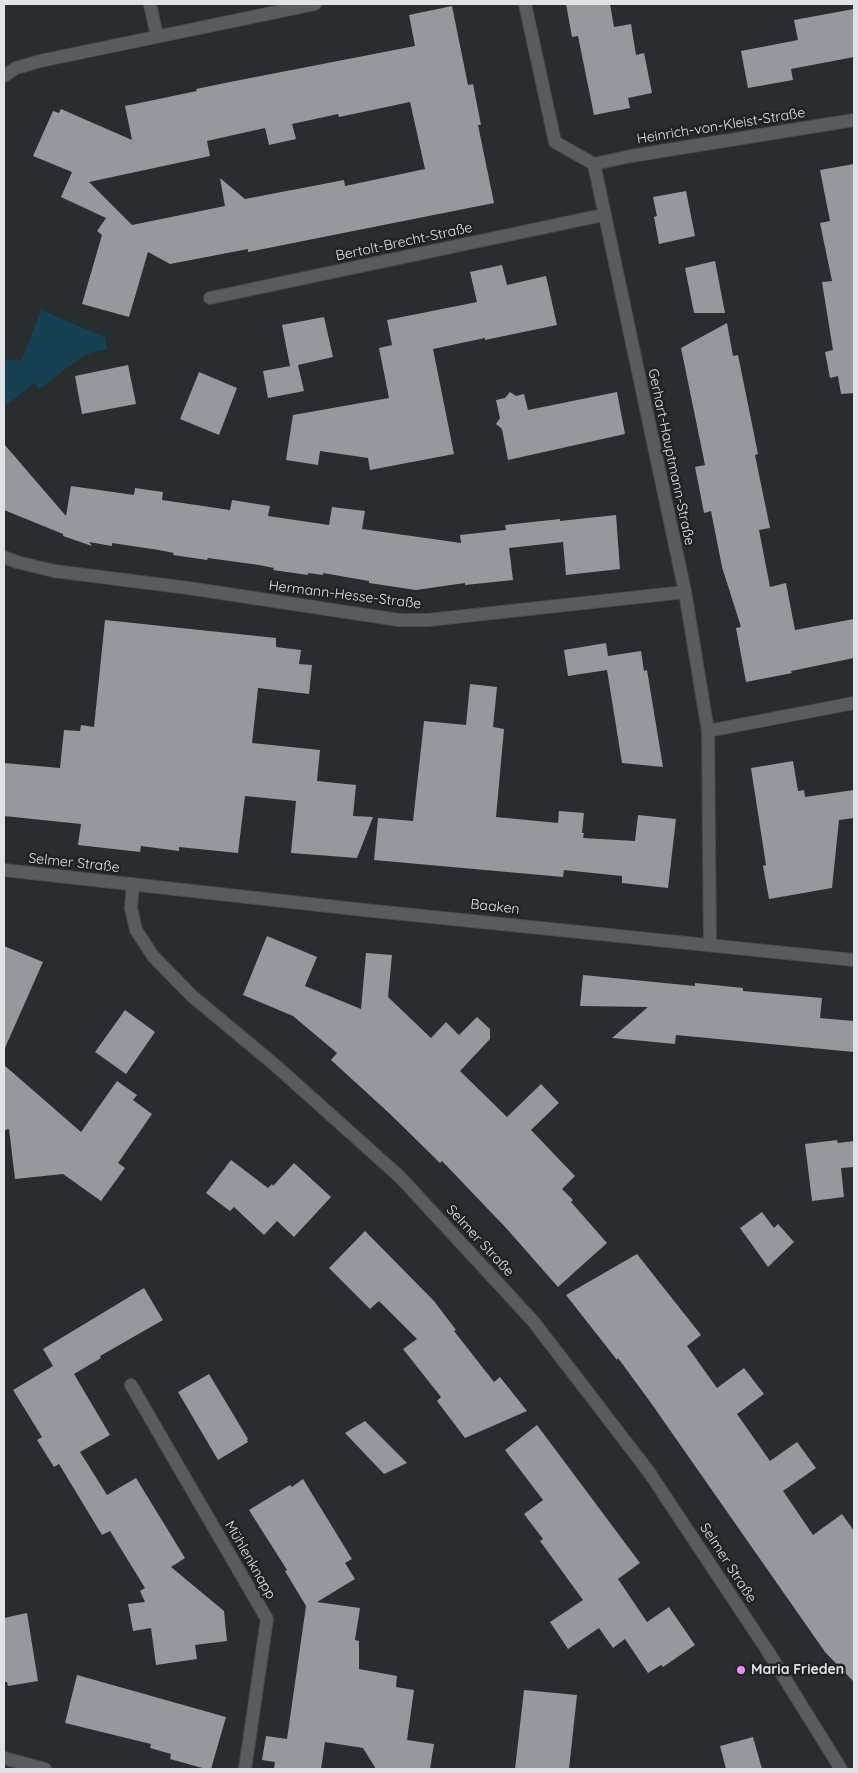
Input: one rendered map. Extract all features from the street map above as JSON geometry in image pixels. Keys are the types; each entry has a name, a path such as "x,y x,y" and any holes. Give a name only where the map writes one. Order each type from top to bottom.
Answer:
{"street":[{"path":"150,4 157,36"},
{"path":"4,76 16,68 40,60 315,4"},
{"path":"524,4 555,142 594,164"},
{"name":"Heinrich-von-Kleist-Straße","path":"594,164 631,156 854,120"},
{"name":"Gerhart-Hauptmann-Straße","path":"594,164 685,592 708,731 710,944"},
{"name":"Bertolt-Brecht-Straße","path":"210,298 604,215"},
{"name":"Hermann-Hesse-Straße","path":"4,557 54,571 188,588 399,620 428,620 685,592"},
{"path":"708,731 854,703"},
{"name":"Selmer Straße","path":"4,870 132,884 131,908 136,930 153,956 192,996 275,1065 400,1177 533,1321 649,1472 767,1650 841,1769"},
{"name":"Baaken","path":"132,884 854,960"},
{"name":"Mühlenknapp","path":"131,1385 267,1619 245,1769"},
{"path":"4,1758 45,1769"}],"shaded area":[{"path":"41,310 105,337 107,349 86,354 39,389 34,383 4,407 4,360 22,360"}],"building":[{"path":"566,4 610,4 614,27 631,24 636,55 644,53 652,93 628,98 630,108 594,115 578,36 572,37"},
{"path":"452,6 468,85 473,84 481,125 478,125 494,203 248,252 248,249 170,264 148,252 129,317 82,304 102,235 97,231 106,218 61,197 72,172 33,156 53,111 59,113 61,109 132,140 125,106 197,91 196,89 415,46 409,15","holes":["410,102 425,169 345,186 344,180 245,199 220,178 225,206 132,225 89,182 210,156 207,141 265,128 269,145 296,139 292,124 338,114 339,117"]},
{"path":"854,9 854,57 791,69 793,80 748,88 741,51 798,40 794,20"},
{"path":"854,164 854,393 841,394 838,376 830,378 825,352 833,350 822,282 832,281 820,223 830,221 820,170"},
{"path":"686,191 695,236 659,244 654,217 657,216 653,197"},
{"path":"715,261 725,313 694,313 685,268"},
{"path":"502,265 507,285 546,276 557,325 433,349 454,454 370,470 368,458 320,451 318,465 286,460 293,415 389,398 379,348 392,345 387,320 477,302 470,272"},
{"path":"324,317 333,357 298,365 304,391 268,398 263,371 290,366 282,325"},
{"path":"727,323 733,356 738,355 758,454 755,455 770,528 759,530 770,587 786,583 795,630 854,619 854,658 746,682 736,628 741,627 722,567 711,511 704,513 695,467 705,465 681,348"},
{"path":"128,365 136,404 82,414 75,376"},
{"path":"199,372 237,388 219,435 180,419"},
{"path":"510,392 516,396 524,394 528,410 617,392 625,434 508,460 502,429 496,424 500,418 496,400 505,398"},
{"path":"4,444 66,516 71,486 134,495 135,488 163,492 162,500 230,510 232,500 270,506 268,516 329,525 332,507 365,511 362,529 461,543 460,535 506,530 505,525 616,515 620,569 566,575 563,542 509,548 513,580 465,585 465,583 416,590 369,583 369,581 323,573 323,575 308,573 308,575 273,570 274,568 259,565 173,555 174,553 112,543 112,546 89,542 92,546 63,536 63,534 4,510"},
{"path":"105,620 276,638 276,647 301,650 299,664 312,665 309,694 258,688 252,743 320,750 317,781 356,785 353,816 373,817 357,858 291,853 296,801 245,796 238,853 179,847 179,851 141,846 140,852 78,845 81,824 4,816 4,763 60,768 64,730 80,731 81,725 94,727"},
{"path":"606,643 608,656 641,651 644,671 647,670 663,767 622,763 607,670 568,676 564,650"},
{"path":"470,684 497,687 493,727 504,729 496,817 558,823 559,811 584,813 583,838 635,841 638,815 676,819 668,888 622,883 622,876 564,870 563,877 374,860 378,818 413,821 424,721 466,725"},
{"path":"793,761 798,791 804,790 805,797 854,790 854,818 839,820 832,888 769,899 763,866 766,865 751,768"},
{"path":"267,936 317,957 305,986 361,1009 366,953 392,955 388,997 431,1038 446,1022 459,1035 477,1017 490,1029 490,1039 460,1071 507,1117 541,1084 559,1103 531,1130 575,1176 562,1189 607,1243 558,1287 507,1229 442,1161 440,1163 331,1060 337,1053 293,1016 243,995"},
{"path":"4,946 43,962 4,1050"},
{"path":"583,975 695,986 695,983 743,988 743,991 822,998 820,1018 854,1021 854,1052 676,1035 675,1044 612,1038 648,1007 580,1006"},
{"path":"125,1010 155,1032 126,1074 95,1052"},
{"path":"4,1065 81,1132 117,1081 137,1095 133,1100 152,1114 118,1163 125,1168 101,1201 63,1174 15,1179 9,1129 4,1130"},
{"path":"837,1140 838,1143 854,1141 854,1167 841,1168 844,1197 812,1201 805,1144"},
{"path":"231,1160 268,1188 272,1184 273,1186 294,1163 331,1197 294,1237 277,1221 264,1235 234,1207 230,1211 206,1193"},
{"path":"762,1212 774,1228 778,1224 794,1242 768,1267 740,1228"},
{"path":"365,1231 434,1301 456,1330 454,1331 494,1382 500,1377 527,1411 465,1438 437,1401 441,1397 403,1349 417,1339 379,1301 370,1309 329,1268"},
{"path":"637,1254 701,1335 687,1346 717,1388 744,1368 764,1394 737,1414 770,1461 797,1442 816,1468 783,1491 813,1535 842,1514 854,1531 854,1682 825,1652 651,1403 618,1358 617,1360 566,1295"},
{"path":"144,1288 163,1320 100,1356 101,1358 74,1374 110,1435 80,1452 107,1495 136,1478 185,1558 171,1567 224,1611 227,1641 195,1645 197,1659 156,1665 151,1628 133,1631 128,1604 145,1602 140,1591 145,1588 110,1531 102,1535 59,1464 54,1467 37,1440 42,1437 13,1390 53,1366 43,1349"},
{"path":"209,1374 248,1439 248,1442 218,1460 178,1392"},
{"path":"365,1421 407,1463 384,1474 345,1433"},
{"path":"537,1425 640,1563 618,1579 647,1622 669,1607 695,1645 663,1667 661,1665 648,1673 625,1639 613,1648 599,1628 568,1649 550,1622 583,1600 540,1541 543,1539 524,1514 543,1500 505,1450"},
{"path":"303,1479 352,1559 345,1563 355,1579 317,1602 360,1608 355,1640 359,1641 359,1669 397,1676 396,1687 414,1690 407,1740 434,1744 430,1769 376,1769 363,1748 325,1742 321,1769 274,1769 275,1762 262,1760 266,1736 287,1739 306,1606 285,1571 287,1570 249,1510"},
{"path":"27,1613 38,1681 8,1686 7,1682 4,1682 4,1618"},
{"path":"77,1675 226,1717 211,1769 170,1759 171,1754 150,1748 151,1744 65,1723"},
{"path":"524,1690 577,1695 569,1769 515,1769"},
{"path":"753,1737 762,1769 726,1769 720,1746"}],"place":[{"name":"Maria Frieden","path":"741,1670"}]}
